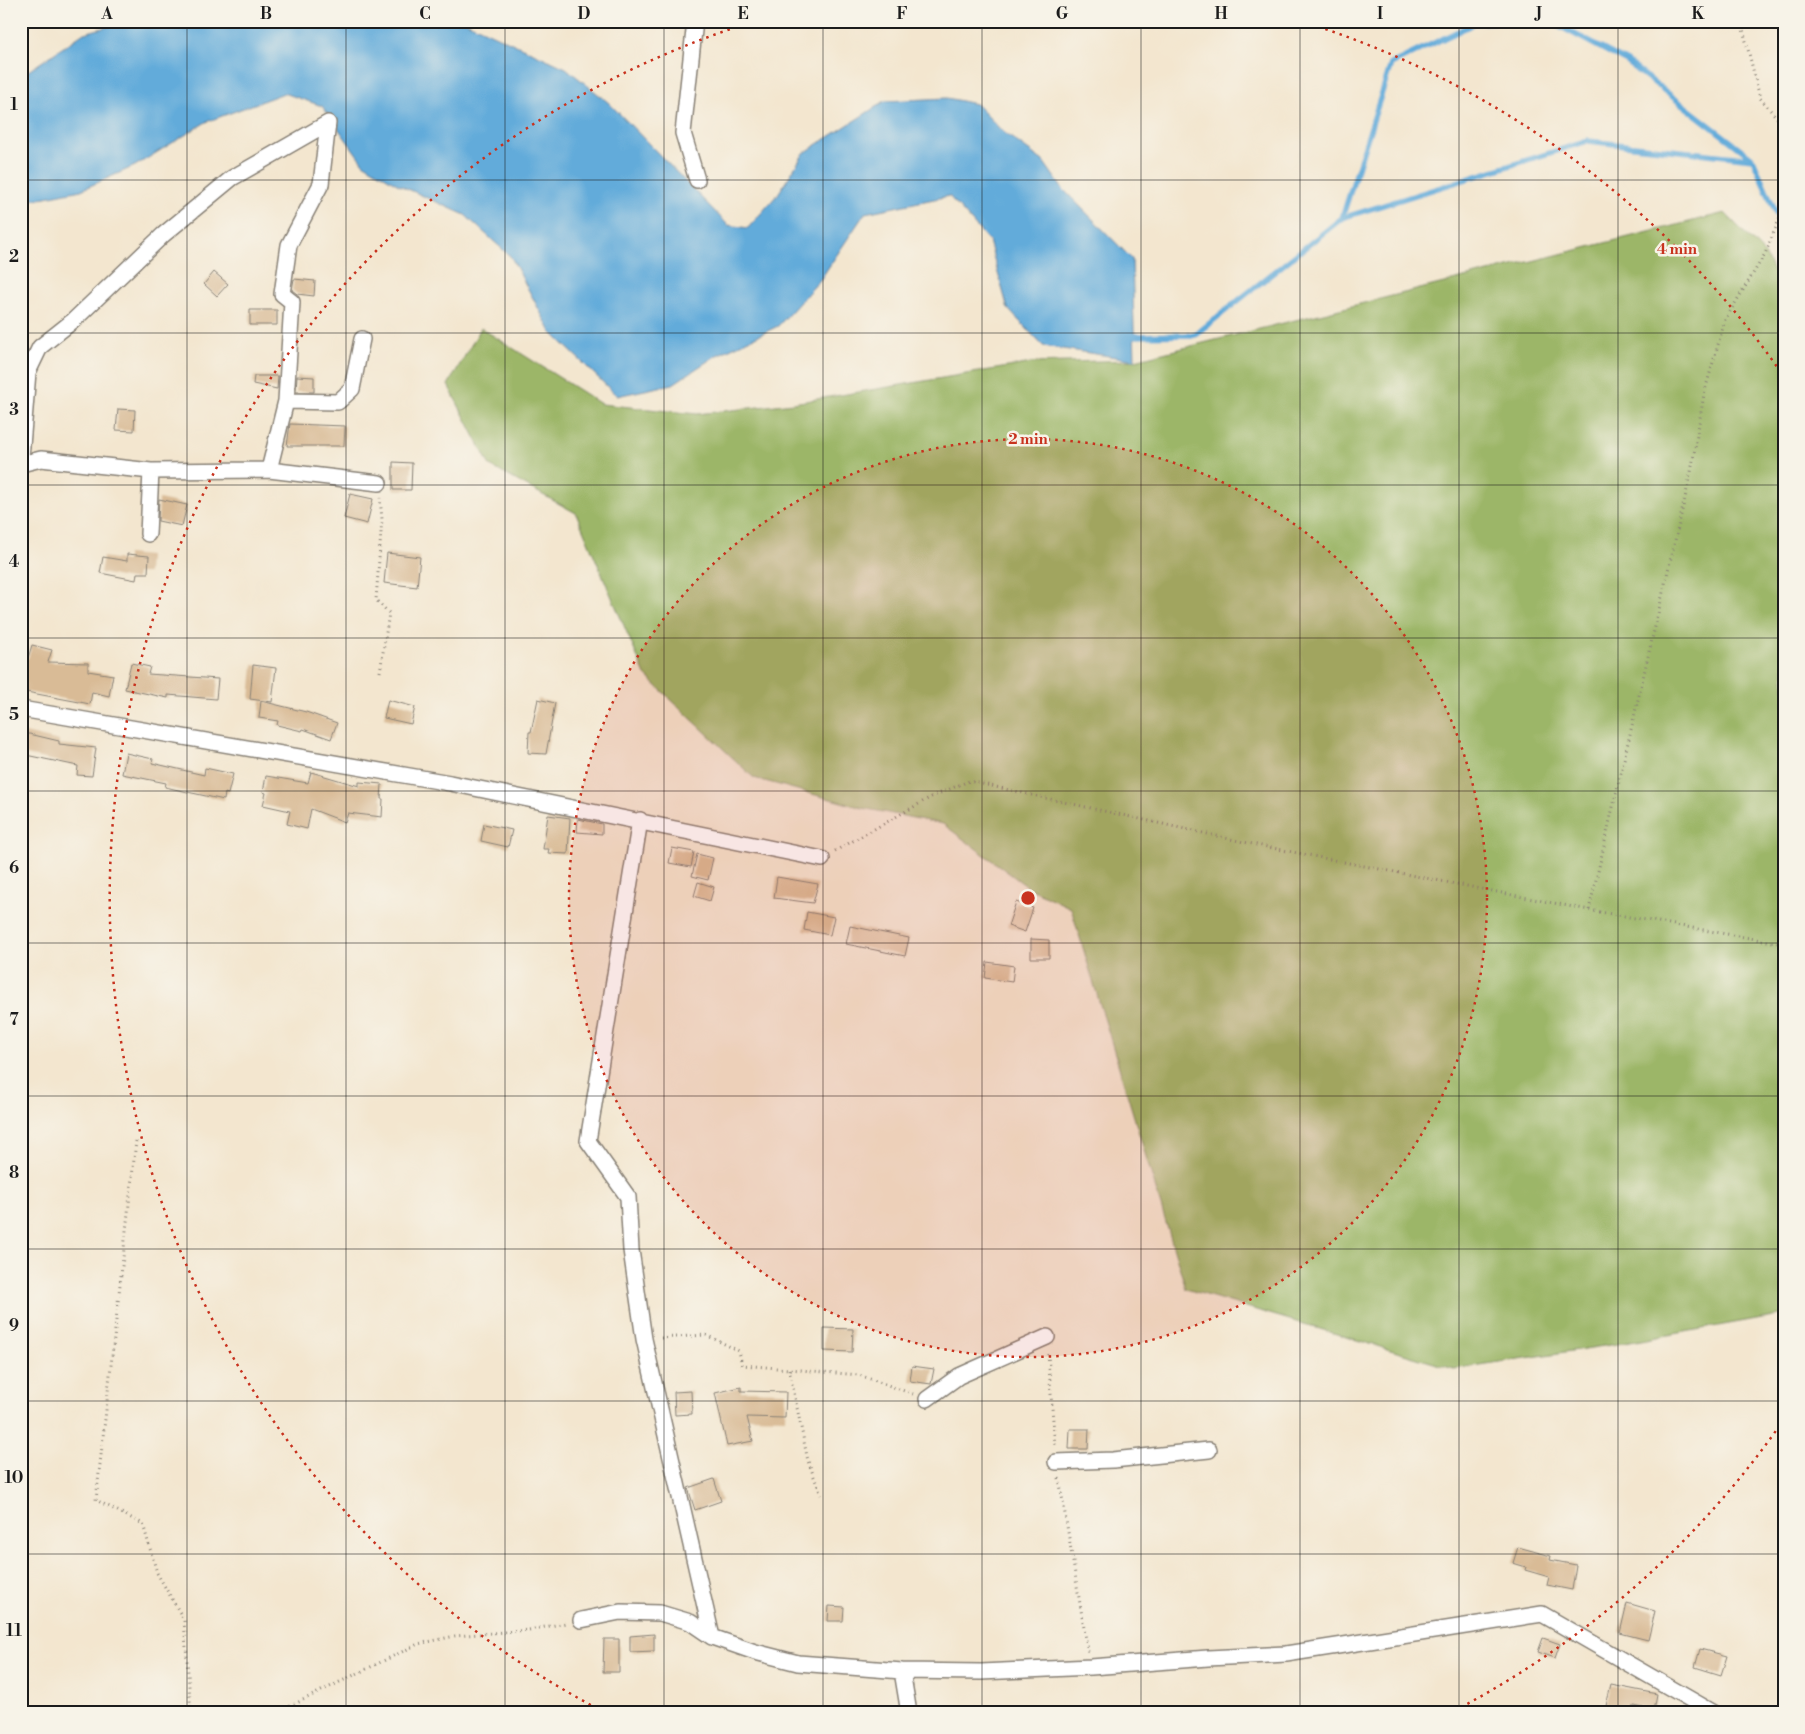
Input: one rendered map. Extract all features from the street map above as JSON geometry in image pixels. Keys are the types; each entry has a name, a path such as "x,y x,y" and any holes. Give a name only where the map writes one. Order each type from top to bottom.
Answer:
{"street":[{"path":"696,21 683,132 697,180"},
{"path":"21,458 28,372 40,347 74,320 162,235 232,178 328,122 321,184 290,245 282,294 292,302 286,400 269,470"},
{"path":"286,400 338,402 352,389 362,339"},
{"path":"21,464 40,459 151,471 269,470 379,483"},
{"path":"148,534 151,471"},
{"path":"21,709 450,783 822,858"},
{"path":"640,820 588,1141 628,1197 631,1250 644,1339 712,1637"},
{"path":"927,1399 960,1376 1047,1337"},
{"path":"1056,1462 1113,1460 1209,1450"},
{"path":"581,1620 620,1612 660,1613 690,1622 712,1637 755,1652 798,1663 902,1671 981,1672 1286,1654 1542,1614 1714,1713"},
{"path":"902,1671 909,1713"}],"path":[{"path":"1741,21 1760,98 1784,126"},
{"path":"1589,910 1691,472 1704,394 1725,320 1766,254 1779,220 1784,199"},
{"path":"379,483 382,519 376,600 389,613 380,672"},
{"path":"822,858 933,796 969,781 1257,845 1589,910 1784,944"},
{"path":"136,1141 96,1500 143,1524 157,1573 184,1620 191,1713"},
{"path":"644,1339 706,1335 739,1351 742,1365 860,1376 927,1399"},
{"path":"1047,1337 1056,1462 1091,1667"},
{"path":"789,1369 808,1461 820,1495"},
{"path":"276,1713 418,1644 455,1636 529,1630 581,1620"}],"green space":[{"path":"1725,213 1765,254 1784,295 1784,1314 1630,1342 1454,1369 1186,1289 1071,908 1029,888 943,824 863,808 754,778 645,675 576,513 490,466 448,385 481,328 601,404 697,414 793,403 1032,363 1135,360"}],"water":[{"path":"129,21 464,21 566,68 609,103 728,225 748,228 778,194 804,153 885,101 947,98 976,104 1002,131 1043,161 1062,188 1132,259 1135,360 1043,346 1008,309 989,241 949,196 865,213 820,280 778,326 717,355 673,384 617,396 551,332 511,257 465,215 397,184 363,163 322,106 284,93 206,122 135,166 81,190 21,202 21,76 84,33"}],"building":[{"path":"214,272 228,284 217,296 204,284"},
{"path":"294,279 315,281 314,296 297,294 292,290"},
{"path":"250,310 277,310 277,325 250,325"},
{"path":"254,376 278,376 277,389 253,384"},
{"path":"297,376 314,377 314,392 296,392"},
{"path":"118,409 135,410 134,431 116,430"},
{"path":"290,424 345,426 344,446 287,446"},
{"path":"393,462 412,463 411,490 393,490"},
{"path":"350,494 373,499 367,524 344,518"},
{"path":"159,499 187,505 182,526 158,521"},
{"path":"387,553 420,557 417,587 384,583"},
{"path":"127,554 149,556 148,573 137,573 136,580 100,573 103,557 127,561"},
{"path":"32,645 52,650 48,662 88,663 88,671 113,675 109,696 92,692 90,704 21,691 21,657 28,658"},
{"path":"131,663 150,667 148,674 218,679 216,699 168,695 168,698 125,689"},
{"path":"253,665 276,668 272,702 250,699"},
{"path":"538,699 555,703 546,754 528,753 529,732 531,732"},
{"path":"388,700 415,707 411,724 384,718"},
{"path":"261,701 306,712 337,723 331,739 303,729 302,731 277,725 278,721 259,718"},
{"path":"21,732 59,741 59,744 96,748 92,776 77,775 78,766 21,754"},
{"path":"126,753 153,759 152,763 204,775 205,768 233,774 228,794 225,793 224,800 165,787 166,783 122,774"},
{"path":"311,772 359,786 359,782 382,784 382,817 348,813 345,822 311,809 307,829 287,824 290,811 263,805 266,793 263,792 266,776 308,783"},
{"path":"548,815 570,818 568,854 548,853 549,849 543,849"},
{"path":"578,819 602,824 602,834 577,832"},
{"path":"484,824 512,830 508,847 481,841"},
{"path":"672,848 694,852 691,867 669,863"},
{"path":"697,854 713,858 708,880 692,876"},
{"path":"777,877 818,884 813,903 774,898"},
{"path":"698,882 714,887 710,901 694,896"},
{"path":"1016,902 1033,908 1025,932 1008,926"},
{"path":"807,912 834,917 830,935 804,930"},
{"path":"850,926 909,938 905,956 846,944"},
{"path":"1031,939 1049,940 1049,958 1031,958"},
{"path":"987,962 1014,966 1012,982 985,978"},
{"path":"824,1328 853,1329 852,1352 824,1351"},
{"path":"912,1366 934,1369 931,1384 910,1381"},
{"path":"741,1387 741,1391 786,1392 785,1418 747,1417 753,1441 727,1446 715,1393"},
{"path":"691,1391 692,1414 675,1415 674,1392"},
{"path":"1070,1429 1089,1429 1088,1449 1069,1449"},
{"path":"714,1479 721,1501 695,1510 688,1488"},
{"path":"1518,1547 1551,1556 1550,1560 1576,1565 1572,1590 1547,1585 1549,1577 1525,1570 1526,1567 1513,1563"},
{"path":"1627,1603 1655,1611 1648,1640 1620,1633"},
{"path":"829,1606 844,1607 843,1621 828,1621"},
{"path":"654,1634 654,1651 630,1652 630,1636"},
{"path":"1543,1638 1560,1644 1555,1658 1538,1652"},
{"path":"604,1639 619,1639 619,1672 603,1672"},
{"path":"1700,1649 1727,1656 1721,1675 1695,1667"},
{"path":"1611,1685 1657,1694 1654,1710 1634,1706 1633,1712 1606,1706"}],"waterway":[{"path":"1342,218 1391,64 1475,23 1514,21"},
{"path":"1550,21 1627,62 1751,157"},
{"path":"1128,336 1195,335 1342,218 1588,141 1753,159 1779,220 1784,223"}]}
